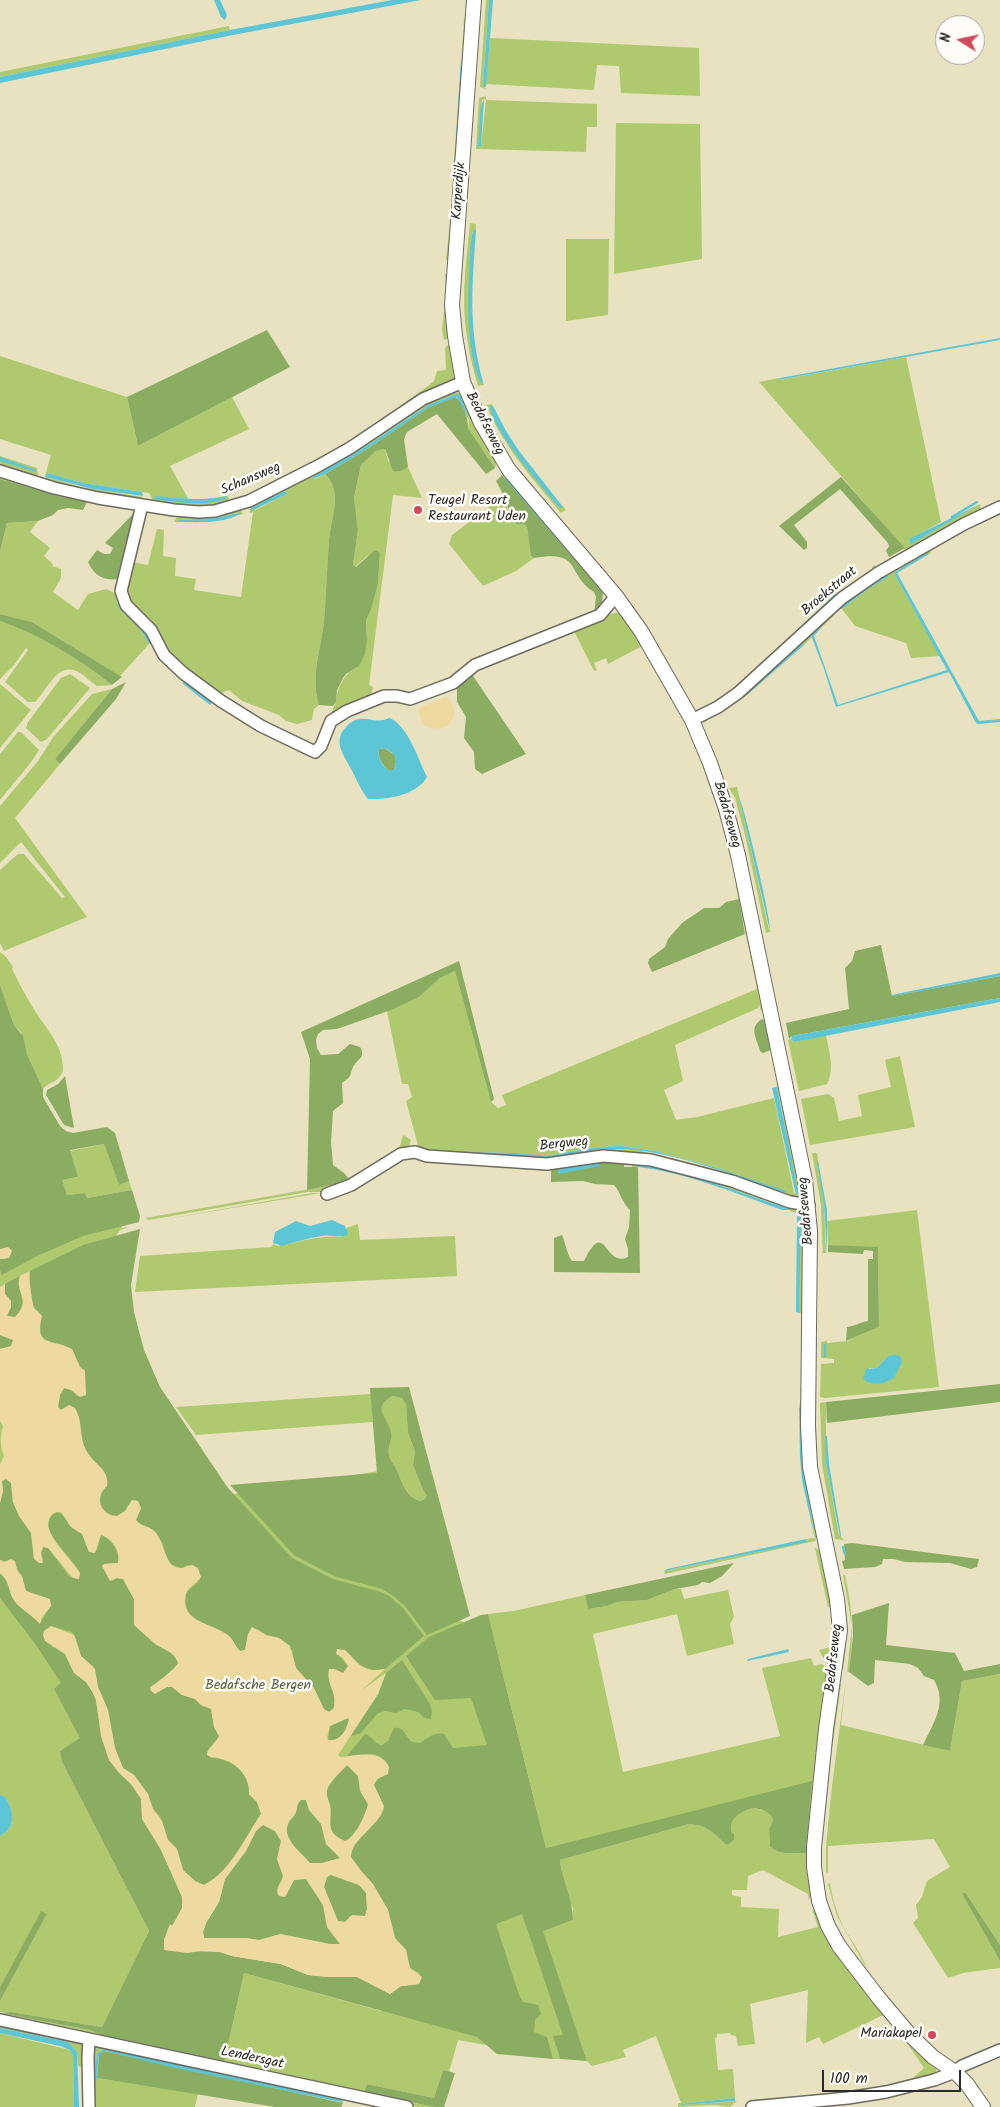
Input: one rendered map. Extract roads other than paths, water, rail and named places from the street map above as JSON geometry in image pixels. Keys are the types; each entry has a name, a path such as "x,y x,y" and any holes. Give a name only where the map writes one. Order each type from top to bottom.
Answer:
{"street":[{"name":"Karperdijk","path":"463,382 452,305 474,0"},
{"name":"Schansweg","path":"0,471 54,488 98,498 199,512 226,508 249,501 350,448 423,399 463,382"},
{"name":"Bedafseweg","path":"463,382 481,423 501,459 616,596 641,631 692,720 726,809 738,855 809,1204 809,1459 836,1599 840,1630 826,1729 814,1847 816,1888 828,1926 852,1964 910,2035 933,2057 956,2072 983,2107"},
{"path":"142,505 122,582 123,600 151,630 164,655 173,665 221,701 261,726 315,752 321,746 331,721 347,711 384,696 410,699 453,683 475,665 600,615 616,596"},
{"name":"Broekstraat","path":"692,720 718,707 738,693 842,598 859,585 964,524 1000,506"},
{"name":"Bergweg","path":"327,1194 351,1185 401,1154 408,1152 427,1156 546,1164 603,1156 662,1162 732,1182 790,1202 809,1204"},
{"name":"Lendersgat","path":"0,2020 407,2107"},
{"path":"88,2107 89,2040"},
{"path":"752,2107 862,2096 912,2086 956,2072 962,2066 1000,2050"}],"water":[{"path":"214,0 220,0 227,15 225,20 221,17"},
{"path":"392,0 421,0 233,35 0,83 0,77 230,30"},
{"path":"489,0 493,0 486,87 484,87 483,84"},
{"path":"463,60 456,165 454,170 461,61"},
{"path":"484,99 481,146 478,147 481,105"},
{"path":"474,230 476,230 472,306 475,343 483,382 481,384 472,355 469,321 470,256 471,239"},
{"path":"1000,338 1000,340 778,380 780,378"},
{"path":"457,394 461,397 469,420 457,397 429,407 367,449 313,479 314,476 365,447 428,405"},
{"path":"490,406 493,406 519,451 563,507 560,508 557,505 518,457 499,429"},
{"path":"0,457 36,470 36,472 0,461"},
{"path":"47,473 83,483 142,492 143,496 93,489 46,477"},
{"path":"504,478 510,480 577,561 576,561"},
{"path":"285,491 287,494 251,511 251,508"},
{"path":"156,496 191,499 226,496 227,498 220,501 191,503 154,499"},
{"path":"980,504 911,544 909,539"},
{"path":"240,514 218,521 179,522 177,520 217,518"},
{"path":"927,553 929,554 897,573 979,721 1000,719 1000,722 976,723 949,672 836,707 812,638 812,635 826,621 814,636 838,705 947,670 895,575 895,572"},
{"path":"888,575 888,577 868,589 842,609 840,608 858,594"},
{"path":"836,595 781,648 780,646"},
{"path":"115,599 120,608 143,630 152,642 149,644 141,630 119,608"},
{"path":"802,644 804,645 747,695 747,694"},
{"path":"186,682 212,703 210,705 182,683"},
{"path":"389,718 402,728 412,743 427,777 416,788 401,795 384,799 368,799 343,753 340,738 347,726 355,720 384,720","holes":["382,748 386,749 396,759 394,770 390,771 387,769 380,759 379,750"]},
{"path":"739,797 757,864 770,931"},
{"path":"1000,973 1000,976 891,995"},
{"path":"1000,998 1000,1002 794,1042 791,1039 792,1036"},
{"path":"777,1087 798,1192 796,1195 772,1088"},
{"path":"620,1146 655,1151 714,1167 786,1191 785,1193 678,1158 634,1150 605,1149 548,1158 491,1156 458,1152 517,1153 548,1156 584,1149"},
{"path":"818,1161 827,1210 827,1253 824,1205"},
{"path":"599,1163 599,1166 558,1173 559,1169"},
{"path":"635,1165 655,1167 698,1178 792,1210 782,1210 693,1179"},
{"path":"799,1210 801,1214 799,1313 796,1312 797,1211"},
{"path":"332,1220 345,1226 348,1232 347,1235 341,1237 322,1236 282,1246 273,1243 275,1232 296,1221 310,1226"},
{"path":"888,1356 900,1356 902,1362 894,1378 878,1384 867,1382 863,1379 866,1369 877,1368"},
{"path":"799,1408 802,1408 805,1476 815,1539 802,1480"},
{"path":"825,1436 827,1436 829,1464 840,1537 826,1463"},
{"path":"806,1539 807,1542 664,1571 667,1569"},
{"path":"788,1649 789,1652 747,1661 748,1659"},
{"path":"0,1795 5,1797 8,1802 12,1818 9,1828 0,1836"},
{"path":"0,2028 68,2042 77,2052 79,2107 74,2107 73,2056 70,2050 60,2046 0,2033"},
{"path":"105,2049 341,2098 341,2102 175,2068 105,2051 99,2054 97,2079 94,2079 97,2053"},
{"path":"735,2098 735,2101 680,2104"}],"waterway":[{"path":"952,517 977,502"},
{"path":"825,1345 825,1356"},
{"path":"843,1547 845,1554"}],"place":[{"name":"Teugel Resort Restaurant Uden","path":"418,510"},
{"name":"Mariakapel","path":"932,2035"}],"park label":[{"name":"Bedafsche Bergen","path":"258,1687"}]}
